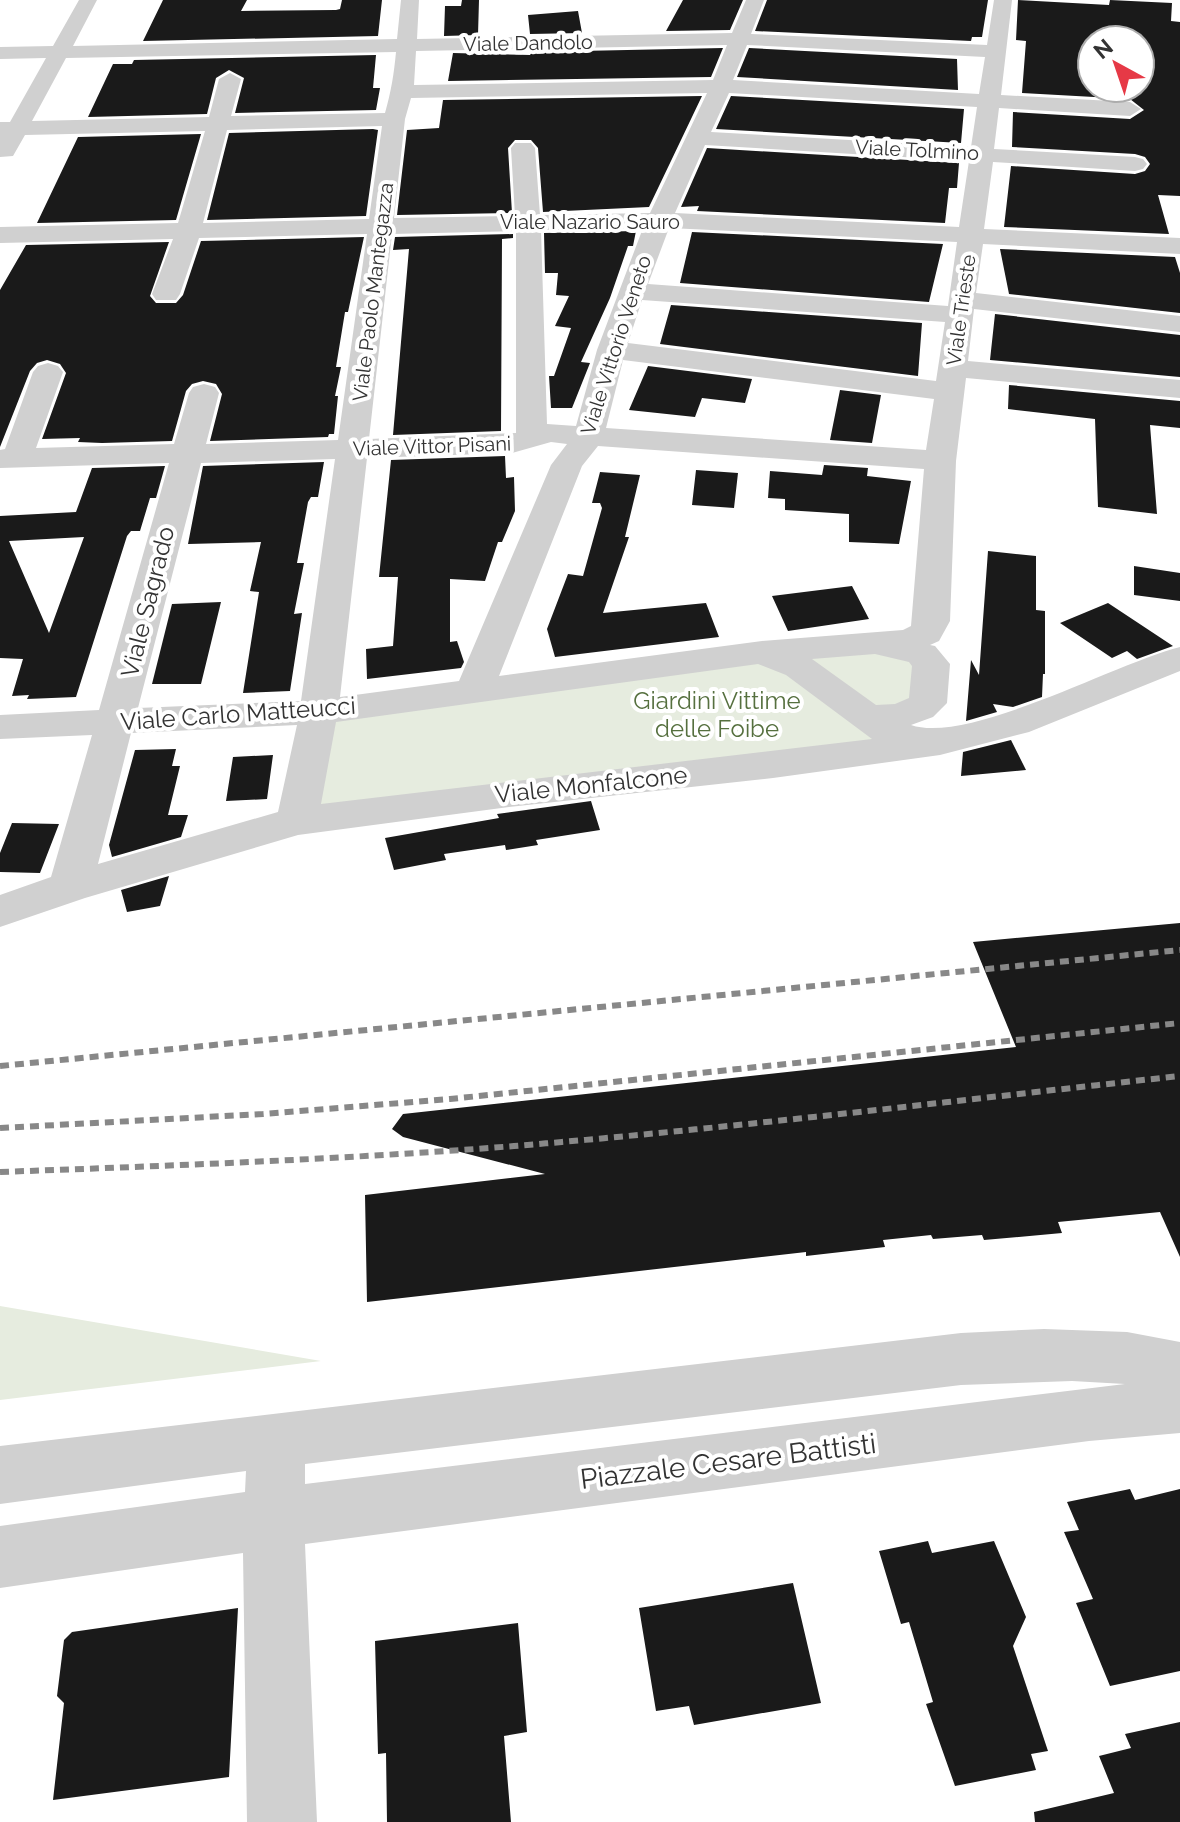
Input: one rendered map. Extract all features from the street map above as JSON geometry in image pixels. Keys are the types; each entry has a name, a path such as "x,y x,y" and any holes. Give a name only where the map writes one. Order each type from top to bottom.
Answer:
{"street":[{"path":"0,160 9,129 88,0"},
{"name":"Viale Paolo Mantegazza","path":"297,821 319,712 394,119 399,92 404,83 410,0"},
{"name":"Viale Vittorio Veneto","path":"475,689 567,465 589,436 611,350 659,220 698,138 755,0"},
{"name":"Viale Trieste","path":"870,642 910,640 926,633 932,621 940,461 1003,0"},
{"name":"Viale Dandolo","path":"0,53 738,39 997,52"},
{"path":"166,294 189,230 230,79"},
{"path":"399,92 720,86 1130,109"},
{"path":"9,129 394,119"},
{"name":"Viale Tolmino","path":"698,138 1135,164"},
{"path":"523,148 528,221 532,439"},
{"name":"Viale Nazario Sauro","path":"0,235 659,220 1180,246"},
{"path":"632,291 962,308 1180,324"},
{"path":"611,350 952,380 1180,389"},
{"name":"Viale Vittor Pisani","path":"48,372 8,459 512,444 550,433 940,461"},
{"name":"Viale Sagrado","path":"70,887 204,393"},
{"path":"805,657 870,642 922,654 931,664 928,703 907,716 883,719 860,714"},
{"name":"Viale Carlo Matteucci","path":"0,727 319,712 762,652 805,657"},
{"path":"805,657 860,714 884,729 909,739 940,742"},
{"name":"Viale Monfalcone","path":"0,911 70,887 297,821 509,793 773,765 940,742 1015,723 1180,658"},
{"path":"0,1475 961,1359 1066,1354 1128,1359 1180,1368"},
{"name":"Piazzale Cesare Battisti","path":"0,1557 275,1518 1089,1414 1180,1406"},
{"path":"276,1440 282,1822"}],"green space":[{"name":"Giardini Vittime delle Foibe","path":"862,648 917,658 918,703 881,713 810,659"},
{"name":"Giardini Vittime delle Foibe","path":"759,659 792,671 884,743 310,814 328,717"},
{"path":"0,1306 321,1361 0,1400"}],"building":[{"path":"163,0 247,0 241,11 336,10 340,9 342,0 382,0 378,36 143,41"},
{"path":"462,0 479,0 478,35 444,36 445,6 461,6"},
{"path":"683,0 743,0 730,30 666,31"},
{"path":"767,0 988,0 982,37 972,37 971,41 755,31"},
{"path":"1018,0 1109,5 1110,0 1172,3 1171,21 1180,22 1180,196 1158,195 1169,234 1004,227 1011,166 1135,174 1145,171 1150,164 1145,157 1135,154 1012,147 1013,112 1130,119 1144,110 1136,104 1156,104 1156,24 1076,24 1076,96 1022,93 1026,41 1016,40"},
{"path":"578,11 582,33 530,34 528,15"},
{"path":"723,48 711,77 448,81 453,53 530,55 532,52"},
{"path":"749,48 957,59 958,90 737,77"},
{"path":"376,55 373,88 380,88 376,110 235,113 244,78 229,70 216,78 207,114 88,117 113,64 132,64 134,60"},
{"path":"702,96 649,207 543,212 538,148 531,140 515,140 508,148 512,213 397,215 407,130 439,128 443,100"},
{"path":"731,96 964,109 961,143 716,129"},
{"path":"378,130 366,216 207,220 229,133"},
{"path":"201,134 176,220 37,223 78,137"},
{"path":"707,148 959,163 957,188 949,188 945,223 697,211 699,206 681,207"},
{"path":"636,231 633,246 628,246 610,298 581,362 590,363 572,408 551,408 549,376 554,376 571,328 555,326 569,296 556,295 558,273 545,273 544,233"},
{"path":"692,232 943,244 929,302 680,283"},
{"path":"513,234 513,238 502,239 501,431 393,435 409,249 393,250 395,237"},
{"path":"364,237 348,312 345,312 336,367 341,367 335,396 338,396 334,434 328,437 210,441 222,394 216,384 203,381 192,384 186,391 172,441 102,443 78,442 80,438 42,439 66,373 60,364 47,360 37,363 30,371 0,447 0,290 26,245 169,242 150,296 156,303 176,303 183,295 201,241"},
{"path":"1000,249 1175,257 1180,273 1180,313 1009,294"},
{"path":"671,305 922,323 918,376 660,344"},
{"path":"995,314 1180,335 1180,377 990,360"},
{"path":"648,366 752,379 745,403 702,398 695,417 629,410"},
{"path":"1009,385 1180,401 1180,428 1150,425 1157,514 1098,507 1095,419 1008,409"},
{"path":"840,390 881,395 872,443 830,440"},
{"path":"505,456 506,478 514,477 515,511 502,542 498,542 485,581 450,579 450,642 457,641 464,662 461,668 367,679 366,649 393,646 398,577 379,577 391,460"},
{"path":"324,462 318,497 311,497 308,502 297,563 304,563 294,614 302,613 290,691 243,693 259,592 250,591 261,542 188,544 203,466"},
{"path":"824,465 868,468 867,476 911,481 899,544 849,542 849,514 785,510 785,499 768,498 770,471 822,475"},
{"path":"165,466 156,498 150,498 140,531 131,531 127,536 76,697 27,699 29,695 12,696 23,659 0,658 0,516 76,512 92,468","holes":["84,537 49,633 9,541"]},
{"path":"696,470 738,473 734,508 692,505"},
{"path":"600,472 640,475 625,537 629,537 603,613 706,603 719,637 555,657 547,629 568,574 583,576 602,508 600,503 592,503"},
{"path":"988,551 1036,556 1036,610 1045,611 1045,674 1042,697 1013,707 993,704 997,712 966,721 971,660 979,675"},
{"path":"1134,566 1180,573 1180,601 1134,595"},
{"path":"852,586 869,619 788,631 772,596"},
{"path":"221,602 201,684 152,684 172,604"},
{"path":"1108,603 1173,646 1137,659 1127,651 1112,658 1060,623"},
{"path":"1011,740 1026,770 961,776 963,752"},
{"path":"176,749 172,766 180,766 168,815 188,815 181,837 112,857 109,845 135,750"},
{"path":"273,755 267,799 226,801 233,757"},
{"path":"591,801 600,830 536,840 538,845 506,850 505,845 444,854 446,860 394,870 385,838 499,818 497,814"},
{"path":"12,823 59,824 40,873 0,872 0,853"},
{"path":"169,876 160,906 127,912 121,890"},
{"path":"1180,923 1180,1257 1160,1212 1058,1222 1062,1233 984,1240 982,1235 933,1239 931,1235 883,1240 885,1247 806,1256 806,1252 367,1302 365,1195 545,1174 403,1137 392,1129 403,1114 1016,1047 973,942"},
{"path":"1130,1489 1135,1500 1180,1489 1180,1671 1110,1686 1076,1603 1093,1599 1064,1532 1079,1530 1067,1502"},
{"path":"928,1541 932,1553 994,1541 1026,1617 1013,1646 1048,1751 1031,1754 1036,1770 955,1786 926,1704 933,1702 909,1622 901,1624 879,1551"},
{"path":"793,1583 821,1703 694,1725 689,1706 656,1711 639,1608"},
{"path":"238,1608 229,1777 53,1800 64,1703 57,1696 64,1640 72,1632"},
{"path":"518,1623 527,1732 504,1736 511,1822 387,1822 386,1753 378,1754 375,1641"},
{"path":"1180,1722 1180,1822 1035,1822 1034,1812 1114,1793 1099,1756 1131,1748 1125,1734"}],"railway":[{"path":"0,1066 1180,950"},
{"path":"0,1128 263,1114 450,1099 1180,1023"},
{"path":"0,1172 306,1159 576,1141 1180,1076"}]}
